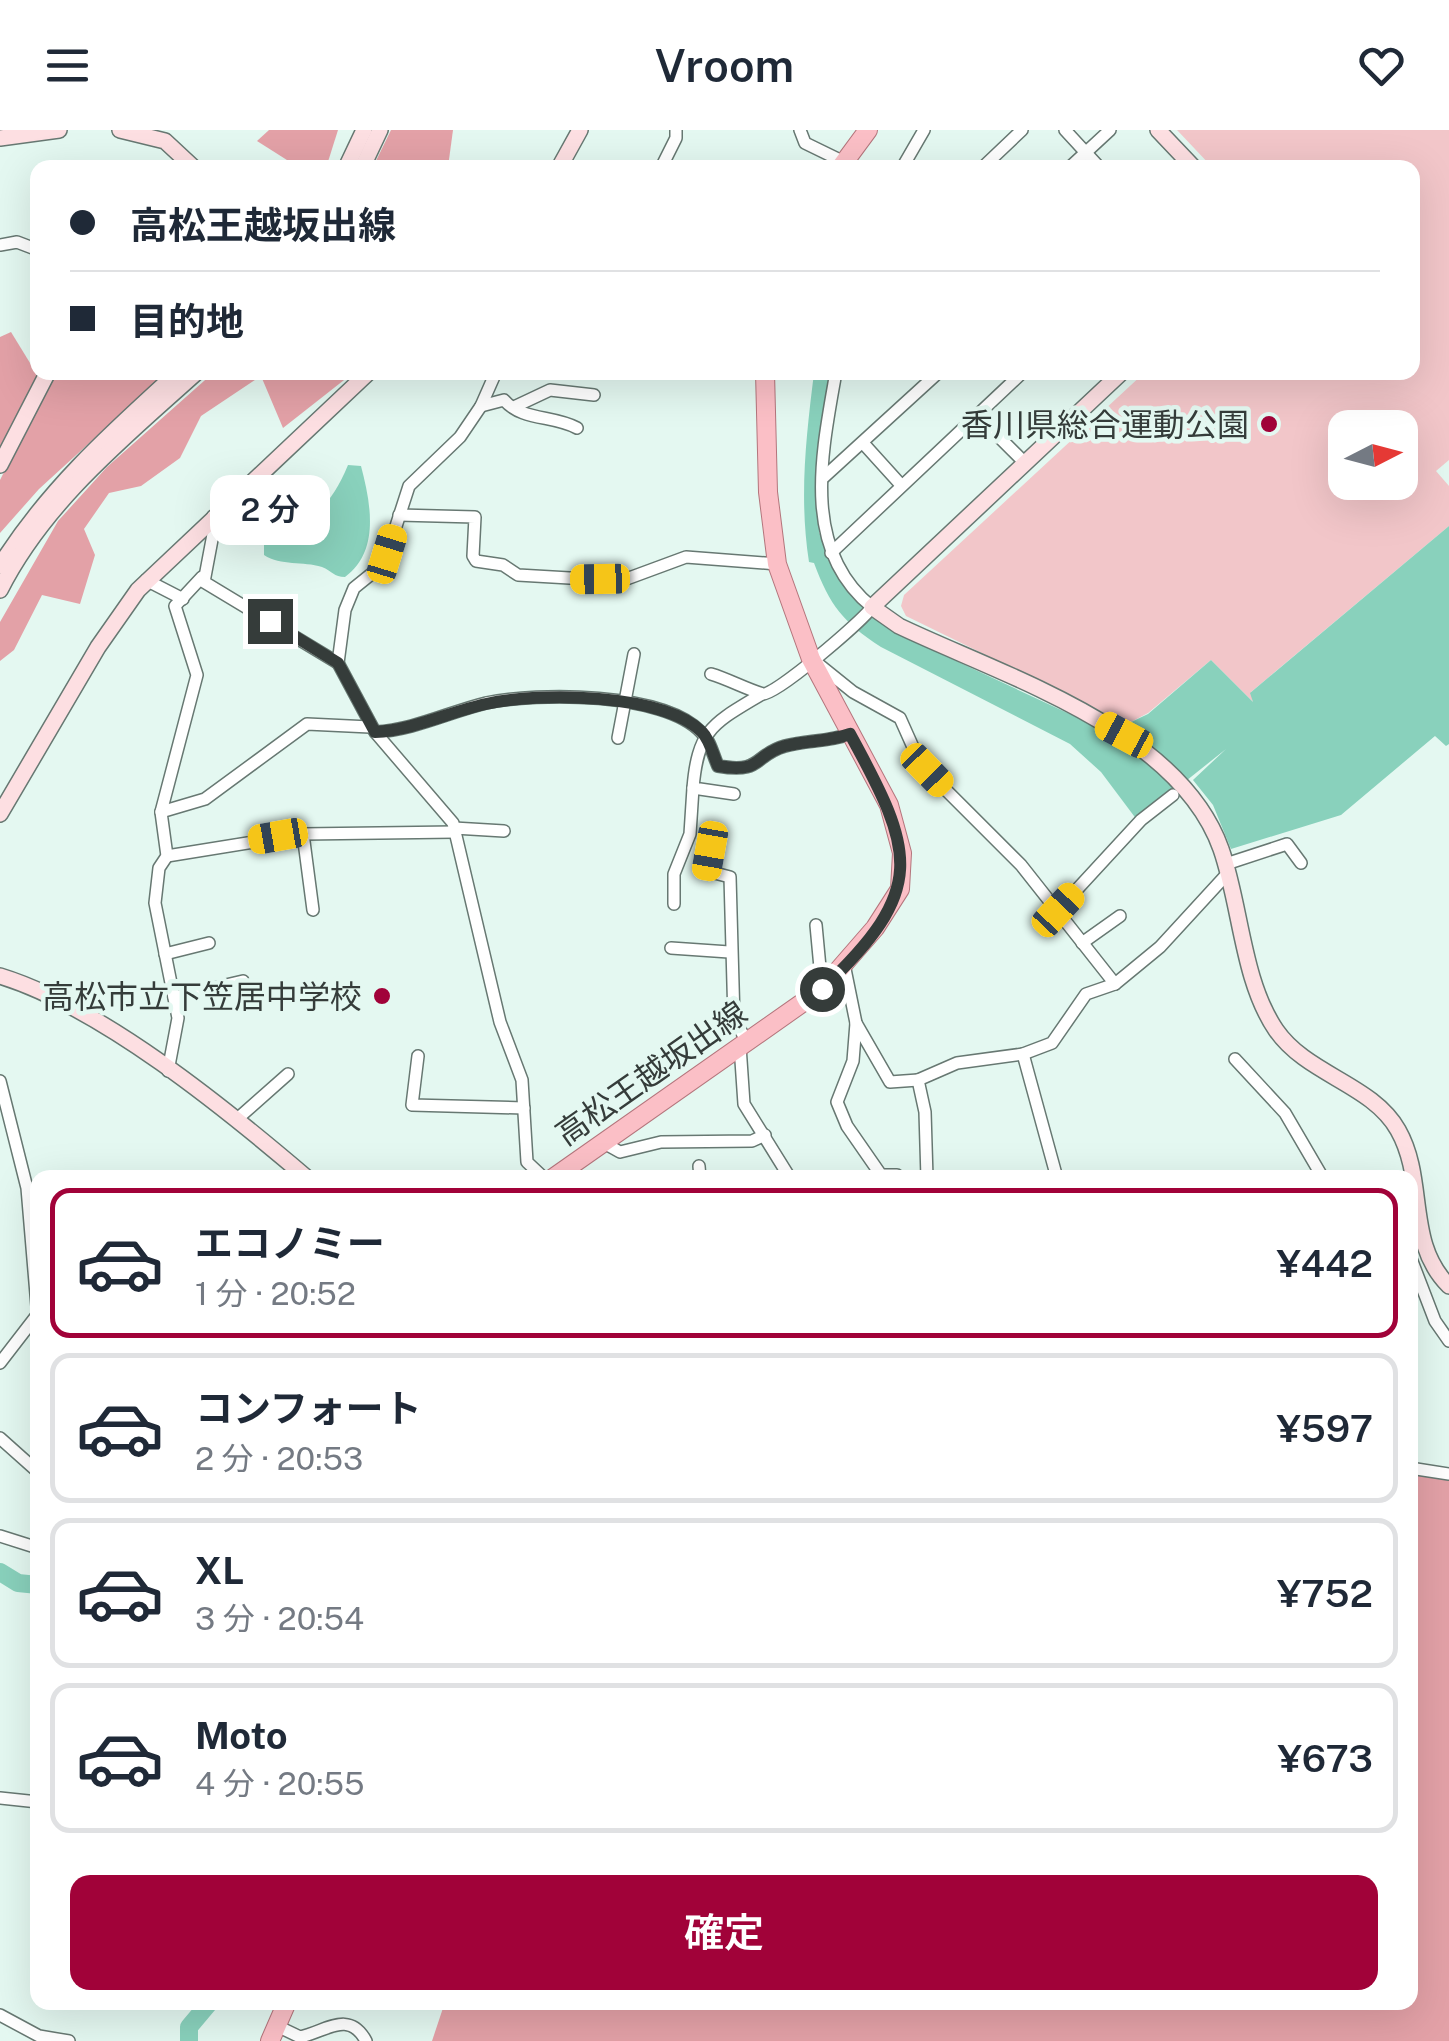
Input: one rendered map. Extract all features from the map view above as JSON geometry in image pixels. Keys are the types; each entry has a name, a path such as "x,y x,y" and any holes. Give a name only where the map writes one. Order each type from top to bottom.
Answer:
{"main road":[{"path":"846,160 868,130"},
{"name":"高松王越坂出線","path":"570,1170 602,1142 822,989 892,907 902,872 898,831 888,805 810,658 778,564 768,492 765,380"},
{"path":"283,2035 287,2010"}],"street":[{"path":"0,138 59,130"},
{"path":"120,130 165,141 185,160"},
{"path":"350,160 364,130"},
{"path":"366,160 380,130"},
{"path":"563,160 580,130"},
{"path":"665,160 676,130"},
{"path":"800,130 805,142 834,160"},
{"path":"907,160 924,130"},
{"path":"990,160 1022,130"},
{"path":"1065,130 1093,160"},
{"path":"1078,160 1110,130"},
{"path":"1158,130 1186,160"},
{"path":"0,245 18,242 30,247"},
{"path":"0,465 44,380"},
{"path":"0,566 43,503 72,469 169,380"},
{"path":"0,590 27,544 81,478 188,380"},
{"path":"0,814 98,647 146,580 360,380"},
{"path":"338,663 345,610 354,588 380,567 409,486 460,437 482,406 493,380"},
{"path":"835,380 821,509 831,553 856,594 871,609 900,626 1088,715 1145,748 1174,773 1201,807 1226,864 1259,995 1275,1030 1312,1066 1391,1120 1410,1158 1411,1170"},
{"path":"823,477 930,380"},
{"path":"831,553 1015,380"},
{"path":"674,904 674,874 690,834 696,755 704,734 725,715 762,694 776,692 810,658 853,630 1114,380"},
{"path":"482,406 504,400 516,406 550,390 594,395"},
{"path":"516,406 532,418 563,420 577,428"},
{"path":"978,416 1026,463"},
{"path":"863,443 902,484"},
{"path":"399,515 475,517 472,556 476,562 504,564 518,575 621,581 686,558 778,564"},
{"path":"168,1071 178,1018 155,902 160,868 167,856 161,812 196,676 174,606 202,576 214,529 220,523 214,516"},
{"path":"202,576 210,588 338,663 373,730 444,808 455,830 500,1022 522,1080 526,1162 535,1170"},
{"path":"146,580 183,599"},
{"path":"618,738 634,654"},
{"path":"810,658 853,692 900,718 922,764 1022,865 1115,984"},
{"path":"711,674 762,694"},
{"path":"161,812 205,799 306,724 373,730 413,726 491,702 565,698 675,713 704,734 718,766 742,769 783,746 826,742 850,734"},
{"path":"693,788 734,794"},
{"path":"1058,910 1141,820 1173,794"},
{"path":"167,856 303,834 504,831"},
{"path":"303,834 313,910"},
{"path":"856,1023 890,1082 918,1080 957,1063 1023,1054 1061,1035 1086,994 1115,984 1160,946 1226,864 1286,844 1301,863"},
{"path":"710,851 706,872 730,877 729,952 734,1020 743,1044 744,1104 785,1170"},
{"path":"1082,942 1120,916"},
{"path":"816,925 822,989"},
{"path":"165,954 209,943"},
{"path":"672,948 729,952"},
{"path":"844,964 856,1023 853,1061 838,1102 848,1126 878,1170"},
{"path":"0,976 67,1001 236,1120 297,1170"},
{"path":"174,997 243,981"},
{"path":"1023,1054 1040,1102 1056,1170"},
{"path":"418,1056 412,1105 524,1108"},
{"path":"1235,1059 1284,1113 1318,1170"},
{"path":"236,1120 288,1074"},
{"path":"918,1080 925,1112 927,1170"},
{"path":"0,1081 28,1188 30,1216"},
{"path":"602,1142 620,1152 661,1142 752,1141 765,1134"},
{"path":"1418,1217 1425,1253 1449,1286"},
{"path":"1418,1277 1435,1321 1449,1341"},
{"path":"0,1363 30,1325"},
{"path":"0,1438 30,1465"},
{"path":"1418,1469 1449,1474"},
{"path":"0,1536 30,1545"},
{"path":"0,1798 30,1801"},
{"path":"0,2015 26,2036 69,2041"},
{"path":"283,2035 300,2037 330,2024 343,2023 355,2027 366,2041"}],"shaded area":[{"path":"269,130 338,130 329,160 287,160 257,141"},
{"path":"391,130 453,130 449,160 376,160"},
{"name":"香川県総合運動公園","path":"1177,130 1449,130 1449,460 1436,471 1449,486 1449,526 1251,692 1253,702 1211,660 1148,713 1127,724 906,616 901,606 904,595 1136,380 1420,380 1420,160 1205,160"},
{"path":"11,332 30,363 30,380 36,380 0,448 0,337"},
{"path":"50,380 158,380 39,489 0,533 0,480"},
{"path":"205,380 255,380 201,416 180,458 141,486 109,493 84,529 95,555 80,604 42,595 14,650 0,661 0,622 58,521 107,467"},
{"path":"263,380 344,380 283,428"},
{"path":"813,380 830,380 818,487 819,532 846,590 875,618 909,639 1089,723 1127,724 1148,714 1211,660 1253,702 1250,693 1449,526 1449,744 1446,746 1435,736 1341,815 1231,849 1213,805 1193,780 1226,749 1137,820 1101,772 1070,744 881,647 839,612 814,563 809,562 804,514"},
{"path":"348,465 361,466 370,511 368,540 356,566 341,577 322,567 278,561 264,555 264,543 305,521 325,504"},
{"path":"1418,1474 1449,1480 1449,2041 432,2041 442,2010 1418,2010"}],"waterway":[{"path":"0,1572 18,1583 30,1584"},
{"path":"189,2041 189,2027 203,2010"}],"place":[{"name":"香川県総合運動公園","path":"1269,424"},
{"name":"高松市立下笠居中学校","path":"382,996"}],"route":[{"path":"270,621 326,660 338,663 375,732 413,726 491,702 578,698 675,713 704,734 718,766 735,769 751,768 783,746 826,742 850,734 898,831 902,872 892,907 822,989"}]}
